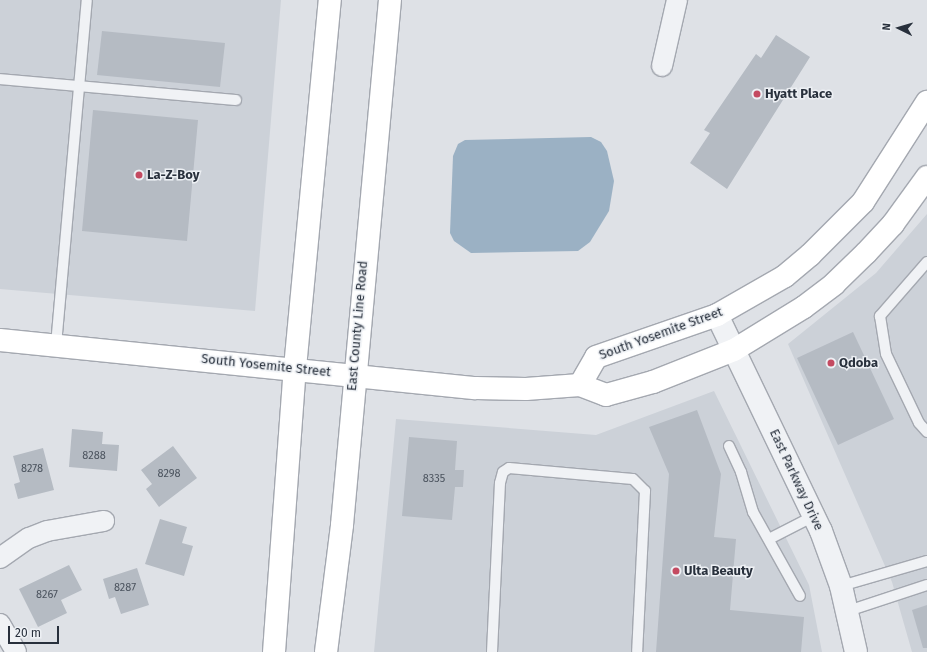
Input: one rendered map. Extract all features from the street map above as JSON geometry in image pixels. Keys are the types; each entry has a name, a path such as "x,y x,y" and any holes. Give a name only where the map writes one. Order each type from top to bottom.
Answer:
{"main road":[{"path":"274,652 294,368 330,0"},
{"name":"East County Line Road","path":"326,652 342,525 353,377 390,0"},
{"name":"South Yosemite Street","path":"580,385 596,357 717,315 785,276 840,226 885,172 927,102"},
{"name":"South Yosemite Street","path":"0,340 294,368 353,377 484,388 533,389 580,385 606,395 623,391 734,350 797,312 834,284 893,224 927,177"}],"street":[{"path":"662,66 677,0"},
{"name":"East Parkway Drive","path":"717,315 814,516 841,586 848,611 856,652"},
{"path":"0,558 29,538 47,531 104,521"},
{"path":"0,624 16,652"}],"lane":[{"path":"56,345 87,0"},
{"path":"0,78 236,100"},
{"path":"927,262 880,316 886,354 919,423 927,432"},
{"path":"729,446 741,472 753,512 800,596"},
{"path":"492,652 500,483 503,472 509,468 633,479 646,491 637,652"},
{"path":"769,539 814,516"},
{"path":"841,586 927,561"},
{"path":"848,611 927,585"}],"shaded area":[{"path":"0,0 281,0 255,311 0,289"},
{"path":"927,214 927,652 912,652 892,582 788,344 876,273"},
{"path":"714,391 809,585 822,652 374,652 396,419 596,435"}],"water":[{"path":"591,137 601,142 607,151 614,181 609,211 590,242 578,251 471,253 454,241 450,233 453,156 458,144 465,140"}],"building":[{"path":"102,31 225,43 220,87 97,75"},
{"name":"Hyatt Place","path":"776,35 810,57 727,189 690,163 710,133 704,130 756,54 761,58"},
{"path":"93,110 198,120 187,241 82,231"},
{"path":"853,332 894,419 838,445 797,358"},
{"path":"697,410 721,474 714,537 736,539 730,610 804,617 801,652 656,652 669,474 649,427"},
{"path":"72,429 103,432 102,444 119,445 117,471 69,467"},
{"path":"409,437 457,441 455,470 464,470 463,487 455,487 452,520 402,516"},
{"path":"173,446 197,478 159,507 146,489 152,484 141,470"},
{"path":"43,448 54,490 18,499 14,484 20,482 13,456"},
{"path":"160,519 187,527 182,543 193,546 184,576 145,564"},
{"path":"69,565 82,590 61,600 67,613 38,627 19,589"},
{"path":"137,568 149,605 121,614 115,597 109,599 103,579"},
{"path":"927,605 927,648 923,648 912,610"}],"place":[{"name":"Hyatt Place","path":"757,94"},
{"name":"La-Z-Boy","path":"139,175"},
{"name":"Qdoba","path":"831,363"},
{"name":"Ulta Beauty","path":"676,571"}]}
